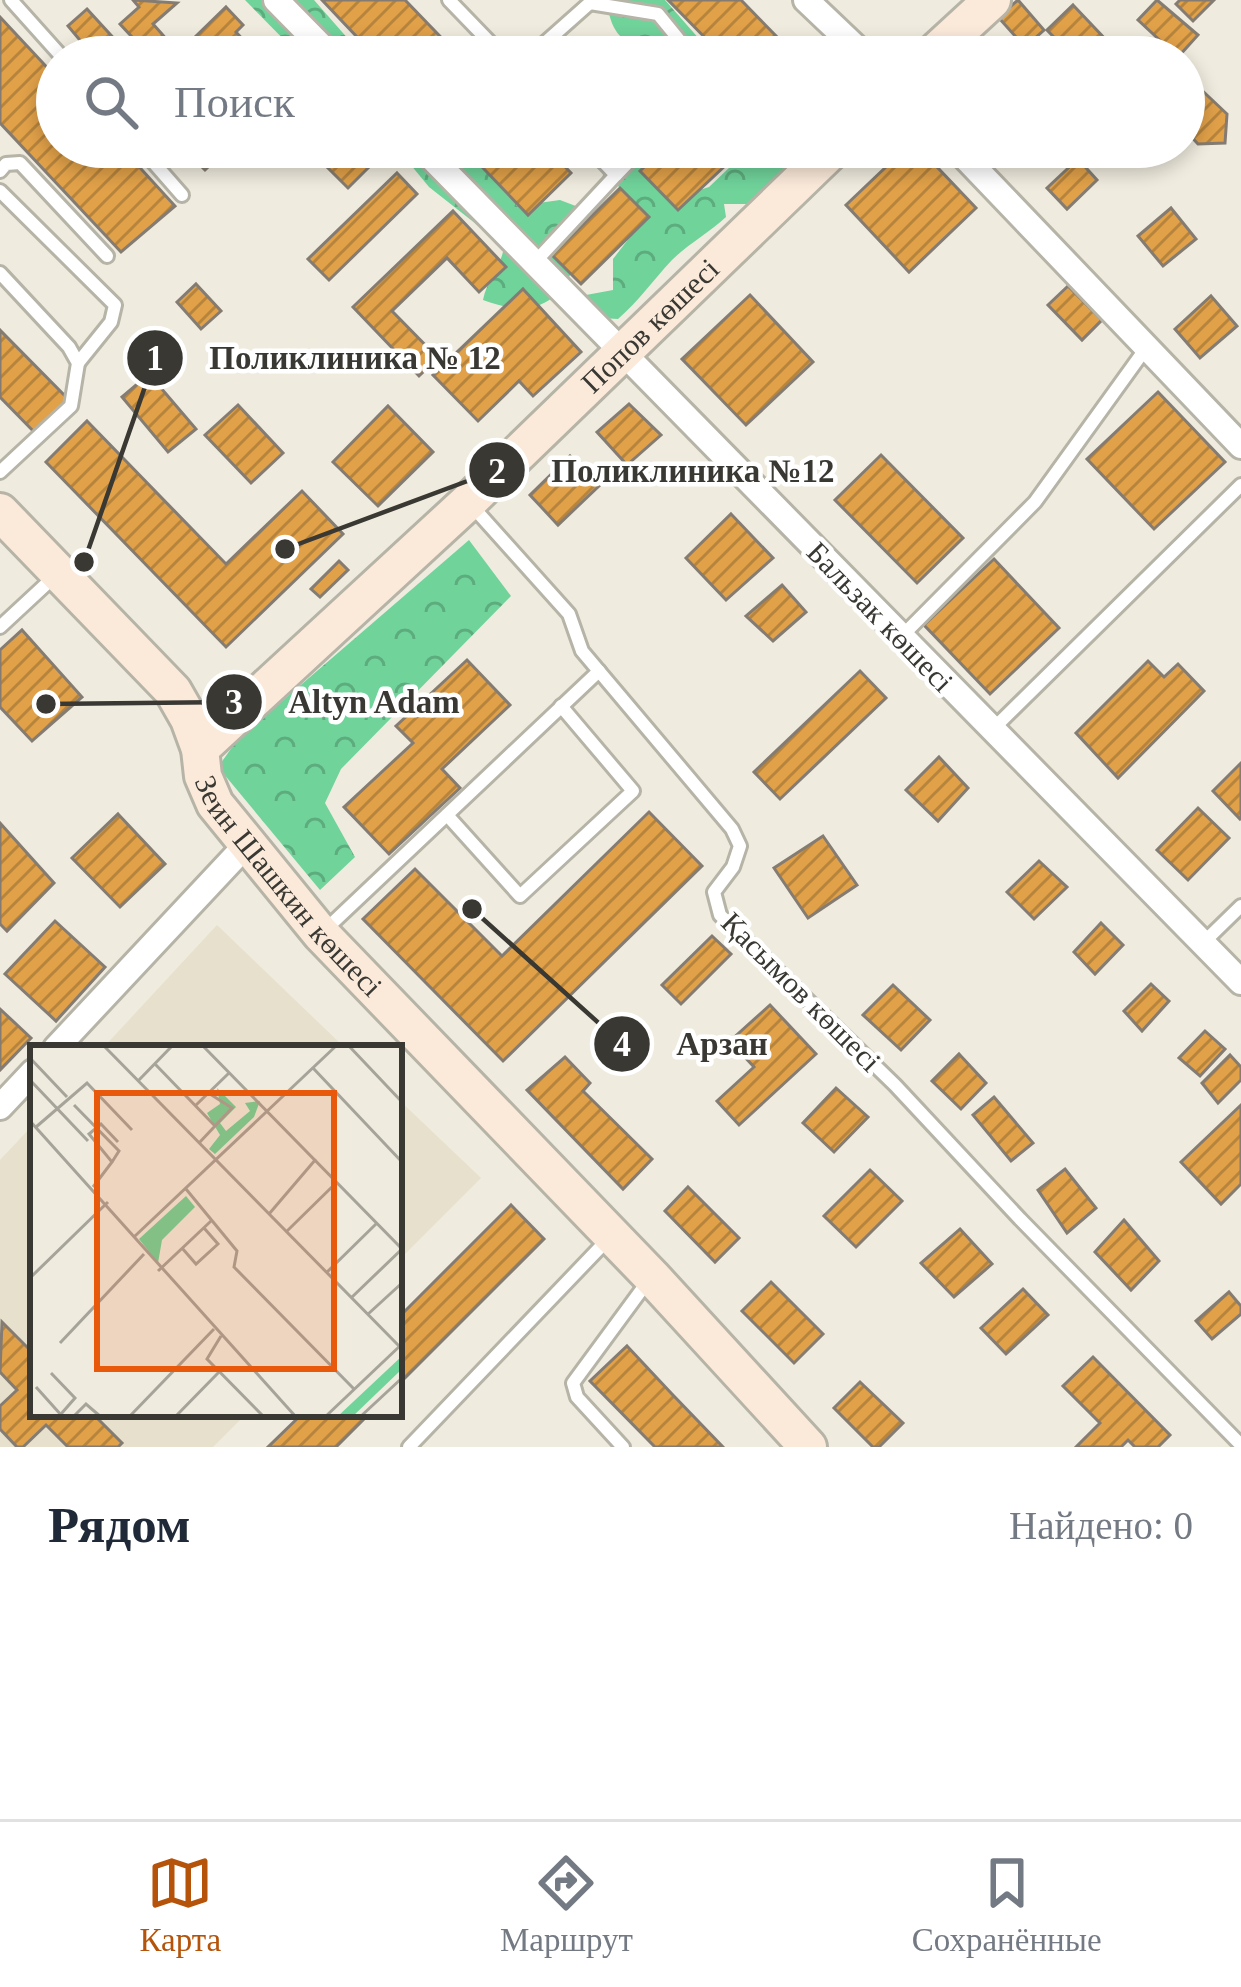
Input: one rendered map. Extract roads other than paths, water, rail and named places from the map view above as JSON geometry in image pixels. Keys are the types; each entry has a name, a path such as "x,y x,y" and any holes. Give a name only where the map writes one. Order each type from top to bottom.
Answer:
{"street":[{"path":"276,0 311,36"},
{"path":"806,0 844,36"},
{"path":"953,36 992,0"},
{"name":"Бальзак көшесі","path":"442,168 1241,982"},
{"name":"Попов көшесі","path":"200,748 468,502 813,168"},
{"path":"976,168 1241,446"},
{"name":"Зеин Шашкин көшесі","path":"0,512 173,692 200,748 203,776 215,804 321,934 652,1277 808,1447"},
{"path":"59,1045 247,844"},
{"path":"0,1108 30,1075"}],"lane":[{"path":"11,0 43,36"},
{"path":"449,0 484,36"},
{"path":"553,36 592,1 658,14 676,36"},
{"path":"0,171 6,164 20,163 107,256"},
{"path":"158,168 182,195"},
{"path":"610,168 616,175"},
{"path":"535,262 623,168"},
{"path":"0,191 115,305 111,322 78,363 71,406 0,472"},
{"path":"0,274 69,347 78,363"},
{"path":"901,637 1035,502 1147,347"},
{"path":"992,731 1241,485"},
{"name":"Қасымов көшесі","path":"468,502 569,614 582,651 732,829 740,846 733,867 714,892 720,915 895,1085 1241,1445"},
{"path":"0,626 57,574"},
{"path":"321,934 599,671"},
{"path":"447,815 520,896 633,791 561,706"},
{"path":"1202,943 1241,906"},
{"path":"410,1447 612,1236"},
{"path":"622,1447 578,1397 573,1383 652,1277"}],"place":[{"name":"Поликлиника №12","path":"285,549"},
{"name":"Поликлиника № 12","path":"84,562"},
{"name":"Altyn Adam","path":"46,704"},
{"name":"Арзан","path":"472,909"}]}
